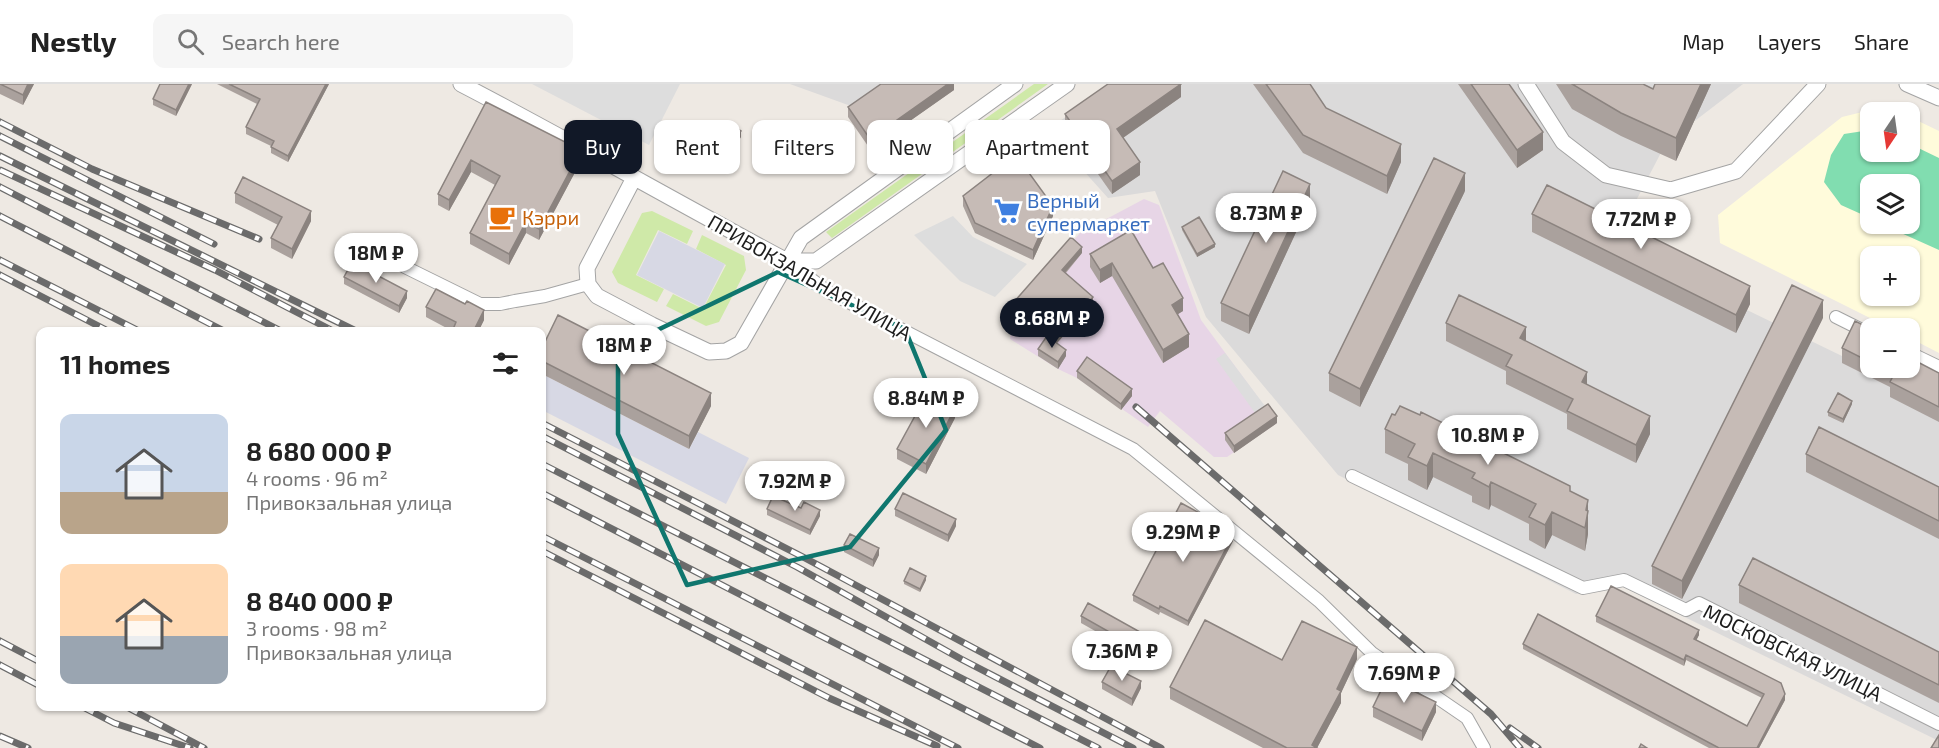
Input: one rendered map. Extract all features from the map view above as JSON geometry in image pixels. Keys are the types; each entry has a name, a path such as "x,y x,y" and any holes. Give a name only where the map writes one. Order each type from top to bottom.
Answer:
{"street":[{"name":"ПРИВОКЗАЛЬНАЯ УЛИЦА","path":"461,84 602,158 634,178 788,261 827,291 1133,449 1319,601 1372,653 1467,718 1484,748"},
{"path":"634,178 587,268 588,284 597,296 652,325 709,352 726,351 741,343 801,238 1016,84"},
{"path":"788,261 816,261 1067,84"},
{"path":"1526,84 1563,142 1606,175 1671,190 1736,171 1818,84"},
{"path":"1907,84 1939,98"},
{"path":"405,267 480,304 500,304 544,296 588,284"},
{"path":"1836,317 1860,329"},
{"path":"1920,358 1939,367"},
{"name":"МОСКОВСКАЯ УЛИЦА","path":"1352,476 1583,588 1624,580 1686,610 1699,603 1939,724"}],"highlighted area":[{"path":"778,272 905,329 946,430 850,547 687,585 618,434 618,349"}],"shaded area":[{"path":"532,84 680,84 662,120 654,120 654,135 649,145 642,141 642,120 601,120"},
{"path":"790,84 939,84 884,118"},
{"path":"1113,84 1743,84 1666,143 1613,245 1860,365 1860,378 1887,378 1939,403 1939,741 1623,587 1576,594 1338,475 1206,317 1155,191 1108,198 1086,174 1110,174 1110,120 1061,120"},
{"path":"1860,113 1860,162 1920,162 1920,122 1939,131 1939,353 1920,343 1920,318 1870,318 1720,243 1718,215 1842,117"},
{"path":"1144,199 1159,205 1201,320 1277,423 1227,457 1214,457 1160,411 1148,427 1077,378 1010,339 1013,310 1080,233"},
{"path":"953,216 973,237 1027,264 995,297 960,281 914,235"},
{"path":"659,231 725,264 703,308 637,275"},
{"path":"1225,353 1268,410 1258,417 1216,359"},
{"path":"546,376 689,449 698,432 749,458 726,504 546,412"}],"green space":[{"path":"1034,84 1048,84 998,120 983,120"},
{"path":"1860,132 1860,162 1920,162 1920,149 1939,158 1939,250 1903,234 1920,234 1920,174 1860,174 1860,214 1841,205 1824,182 1831,155 1844,134"},
{"path":"965,133 965,143 953,152 953,142"},
{"path":"908,174 922,174 832,238 826,232"},
{"path":"652,211 693,231 687,244 658,230 636,275 664,289 657,302 618,283 612,272 642,213"},
{"path":"702,235 744,256 746,270 719,322 706,326 666,306 673,294 703,309 726,265 696,249"}],"building":[{"path":"0,84 28,84 23,95"},
{"path":"160,84 189,84 176,110 153,99"},
{"path":"229,84 326,84 288,156 271,147 274,141 246,127 260,99"},
{"path":"881,84 948,84 897,120 867,120 867,135 848,107"},
{"path":"1108,84 1181,84 1117,129 1140,162 1112,181 1107,174 1110,174 1110,120 1069,120 1065,114"},
{"path":"1266,84 1310,84 1326,108 1401,144 1387,176 1303,135"},
{"path":"1471,84 1509,84 1543,132 1517,150"},
{"path":"1572,84 1643,84 1653,89 1655,84 1701,84 1676,138 1621,113"},
{"path":"486,102 564,141 564,174 568,174 539,229 526,222 509,254 470,233 500,176 471,160 449,200 438,194"},
{"path":"1434,158 1465,173 1360,389 1329,373"},
{"path":"1283,171 1310,184 1249,316 1221,303"},
{"name":"Верный супермаркет","path":"991,174 1030,174 1053,206 1033,250 975,223 963,196"},
{"path":"243,177 311,211 292,249 271,238 282,217 235,193"},
{"path":"1547,185 1750,286 1736,315 1532,214"},
{"path":"1199,217 1215,244 1197,254 1182,227"},
{"path":"1131,230 1153,268 1163,263 1183,298 1172,305 1189,334 1163,350 1112,263 1100,270 1090,254"},
{"path":"1071,237 1082,247 1062,270 1093,297 1056,337 1027,310 1024,313 1013,303"},
{"path":"352,262 407,291 399,306 344,277"},
{"path":"1792,285 1823,300 1682,581 1652,566"},
{"path":"436,289 465,304 467,301 484,310 476,327 454,327 456,322 426,307"},
{"path":"1459,295 1526,327 1520,338 1587,372 1582,382 1650,416 1636,445 1567,411 1573,399 1506,366 1512,355 1446,323"},
{"path":"558,315 711,393 689,436 546,363 546,340"},
{"path":"1855,321 1860,324 1860,357 1842,348"},
{"path":"1047,336 1066,350 1058,362 1038,349"},
{"path":"1087,357 1132,389 1121,404 1077,371"},
{"path":"1920,363 1939,373 1939,407 1890,382 1892,378 1920,378"},
{"path":"1838,393 1852,401 1843,419 1828,412"},
{"path":"927,394 955,408 926,464 897,449"},
{"path":"1268,404 1277,416 1234,446 1225,433"},
{"path":"1400,406 1420,415 1421,412 1570,486 1570,491 1588,500 1585,528 1552,512 1545,525 1529,517 1536,504 1491,482 1489,487 1472,478 1475,473 1433,453 1427,466 1408,457 1415,444 1385,429 1392,414 1395,415"},
{"path":"1819,427 1939,487 1939,521 1806,454"},
{"path":"903,493 956,519 948,535 895,509"},
{"path":"773,496 801,508 804,502 820,510 810,530 767,509"},
{"path":"1181,503 1233,535 1188,621 1133,595"},
{"path":"850,534 879,548 873,560 844,545"},
{"path":"1753,558 1939,652 1939,685 1739,585"},
{"path":"910,568 926,576 920,589 904,581"},
{"path":"1611,586 1699,630 1694,639 1781,683 1785,694 1757,748 1719,748 1523,644 1538,614 1747,726 1764,694 1686,655 1684,660 1596,616"},
{"path":"1088,603 1149,637 1141,650 1081,616"},
{"path":"1205,620 1282,660 1302,621 1357,647 1337,689 1341,691 1312,745 1317,748 1287,748 1170,687"},
{"path":"1111,666 1141,681 1132,699 1102,682"},
{"path":"1387,678 1436,702 1422,731 1373,707"},
{"path":"1939,735 1939,748 1931,748"}],"railway":[{"path":"0,122 92,169 259,239"},
{"path":"0,136 214,244"},
{"path":"0,156 348,327"},
{"path":"0,170 215,270 325,327"},
{"path":"0,187 273,327"},
{"path":"0,216 216,327"},
{"path":"0,260 131,327"},
{"path":"0,275 100,327"},
{"path":"1136,407 1491,714 1520,748"},
{"path":"546,425 803,557 1161,748"},
{"path":"546,438 797,567 961,659 1133,748"},
{"path":"546,466 1098,748"},
{"path":"546,495 1040,748"},
{"path":"546,538 958,748"},
{"path":"546,553 829,698 937,746"},
{"path":"0,641 36,660"},
{"path":"0,665 36,684"},
{"path":"91,711 114,723 190,748"},
{"path":"134,711 204,748"},
{"path":"1510,728 1538,748"},
{"path":"0,736 28,748"}],"place":[{"name":"Верный супермаркет","path":"1007,211"},
{"name":"Кэрри","path":"502,217"}]}
